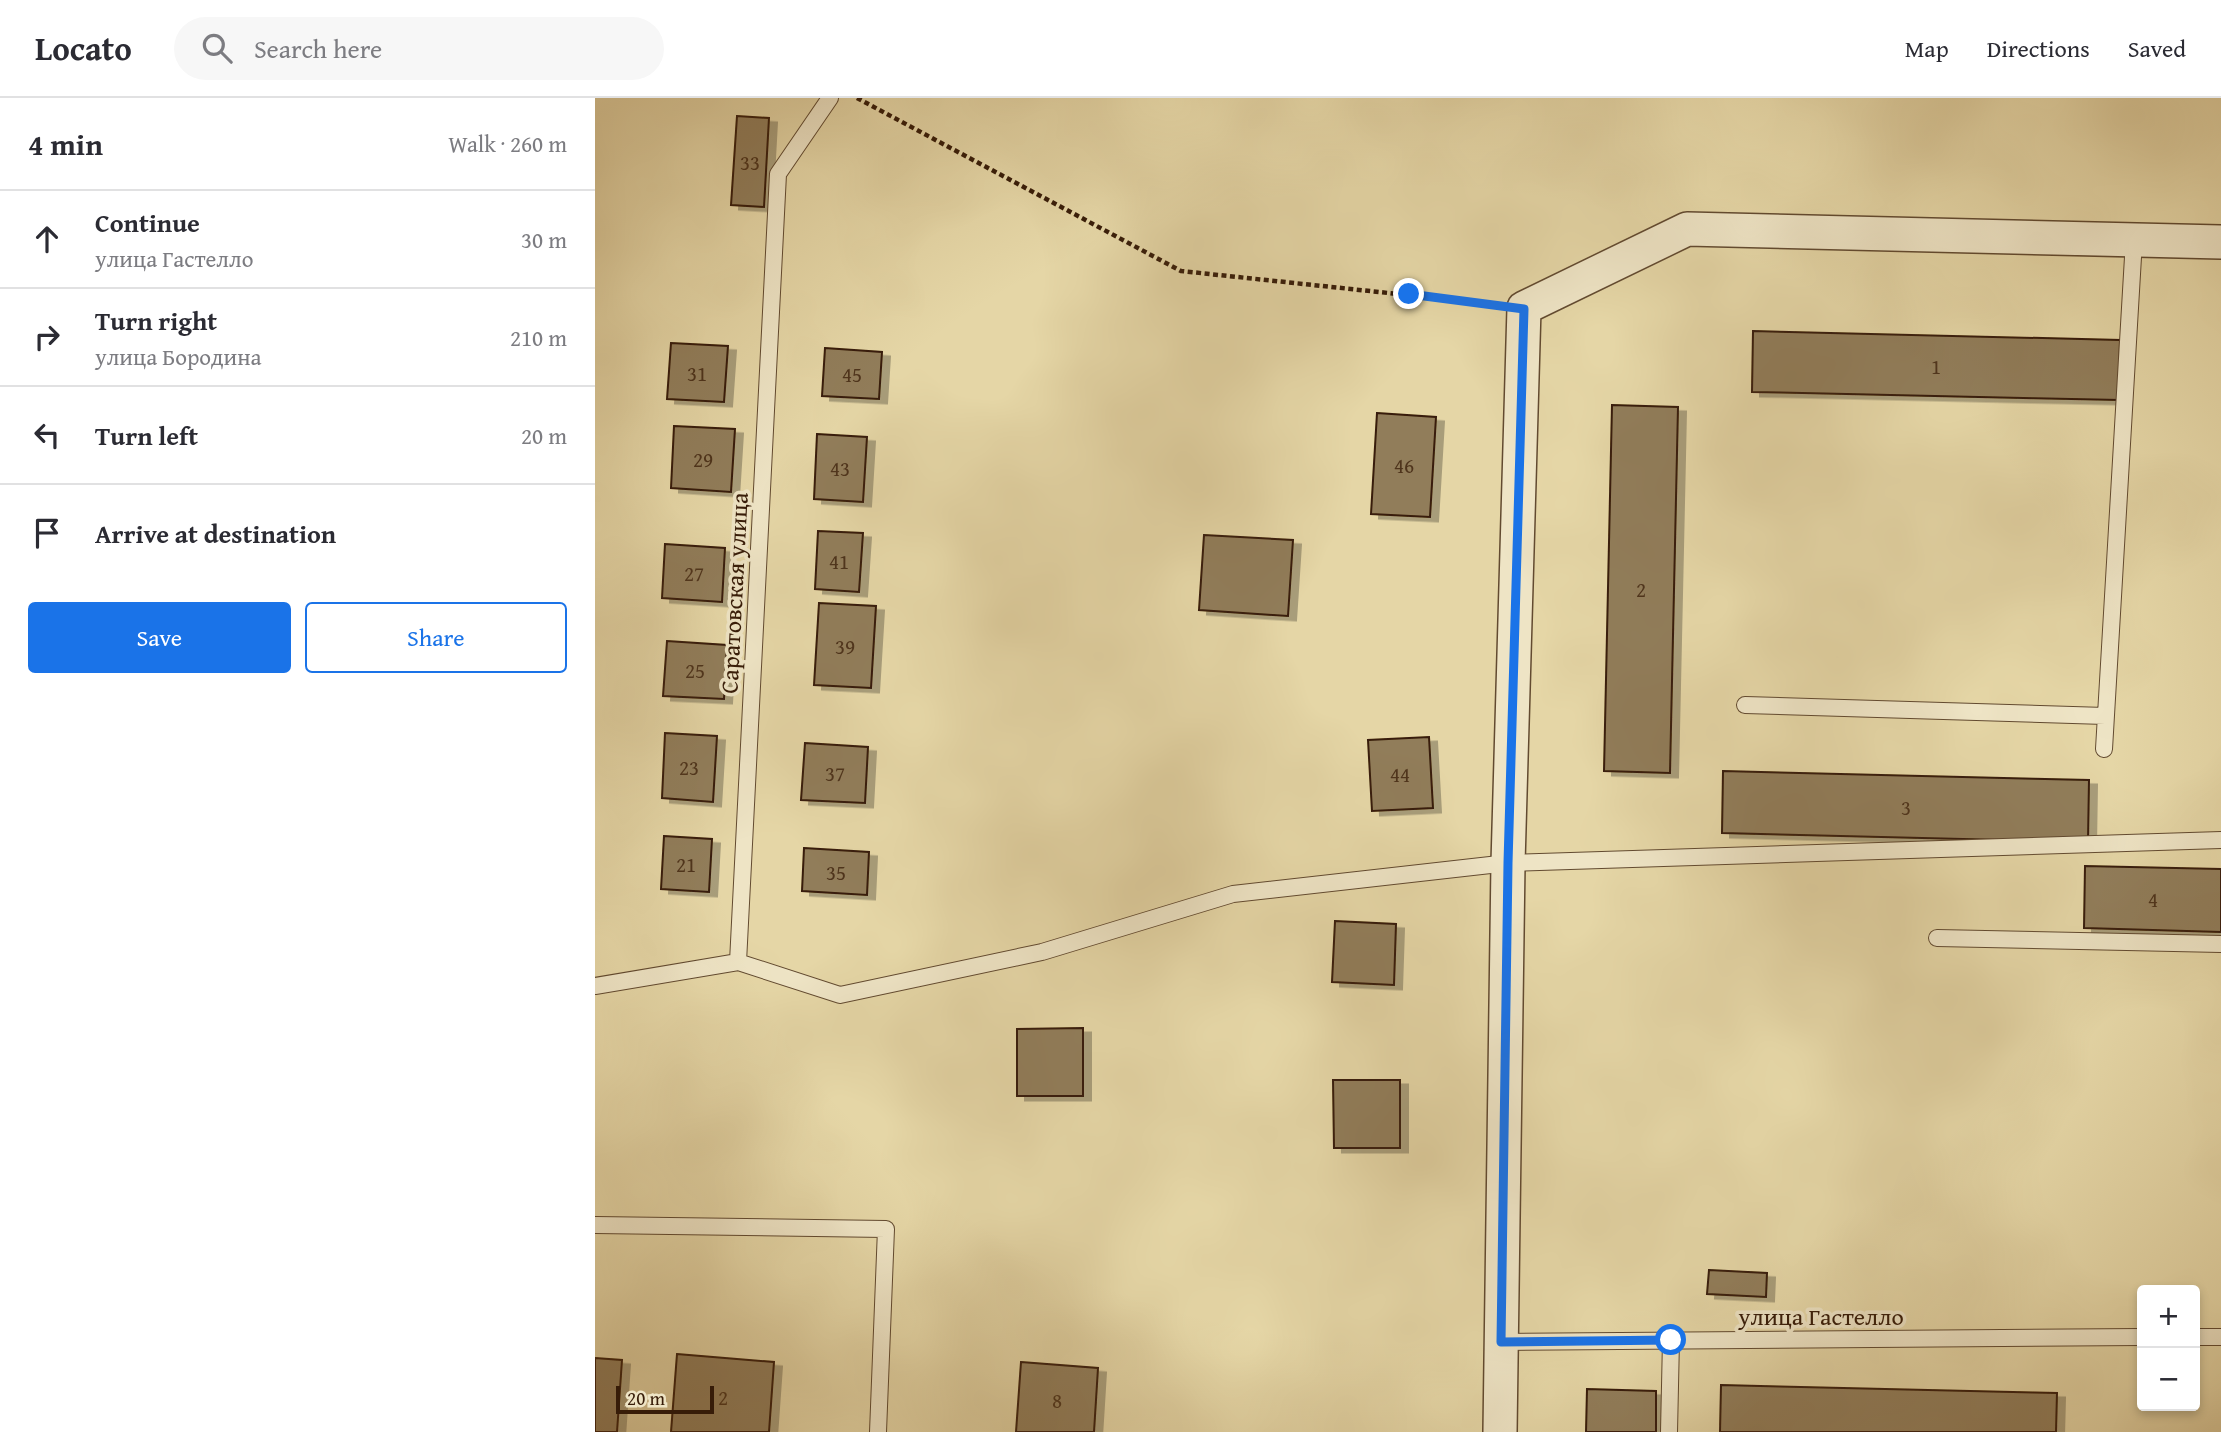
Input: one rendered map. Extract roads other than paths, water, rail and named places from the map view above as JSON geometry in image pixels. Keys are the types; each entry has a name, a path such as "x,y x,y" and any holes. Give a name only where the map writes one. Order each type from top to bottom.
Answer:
{"street":[{"path":"1500,1432 1508,863 1524,309 1687,229 2221,242"}],"lane":[{"name":"Саратовская улица","path":"738,962 778,174 830,98"},
{"path":"2103,748 2134,240"},
{"path":"1745,705 2105,716"},
{"path":"595,986 738,962 840,995 1042,952 1233,894 1508,863 2221,840"},
{"path":"1937,938 2221,944"},
{"path":"595,1225 886,1229 878,1432"},
{"name":"улица Гастелло","path":"1501,1342 2137,1337"},
{"path":"2200,1337 2221,1337"},
{"path":"1669,1432 1671,1340"}]}
